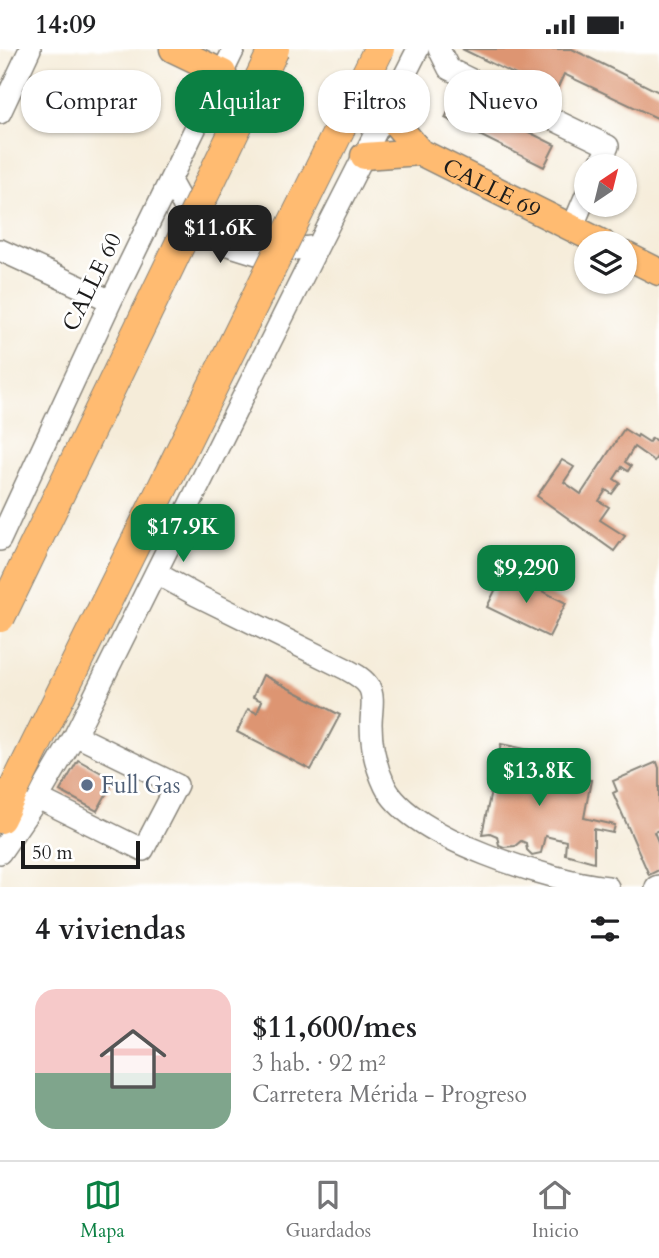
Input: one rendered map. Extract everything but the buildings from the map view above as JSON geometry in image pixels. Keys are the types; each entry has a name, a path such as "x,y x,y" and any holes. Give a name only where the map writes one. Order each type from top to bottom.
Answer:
{"highway":[{"path":"0,617 274,49"},
{"path":"0,818 26,793 379,49"}],"main road":[{"path":"173,49 217,70"},
{"name":"CALLE 69","path":"404,133 420,152 578,231"},
{"name":"CALLE 69","path":"364,156 420,152"},
{"path":"637,261 659,272"}],"street":[{"path":"0,113 30,49"},
{"name":"CALLE 60","path":"224,70 234,49"},
{"path":"407,70 418,49"},
{"path":"439,49 449,69 608,146 605,154"},
{"name":"CALLE 60","path":"0,540 111,301 194,133"},
{"path":"0,853 26,793 75,735 376,133"},
{"path":"170,181 185,208 204,229 228,245 257,254 317,246"},
{"path":"572,228 577,217"},
{"path":"0,250 111,301"},
{"path":"156,573 196,596 344,668 365,682 370,688 372,698 371,726 375,761 386,788 399,804 433,831 543,873 608,887"},
{"path":"26,793 143,850 177,785 75,735"}],"place":[{"name":"Full Gas","path":"87,785"}]}
